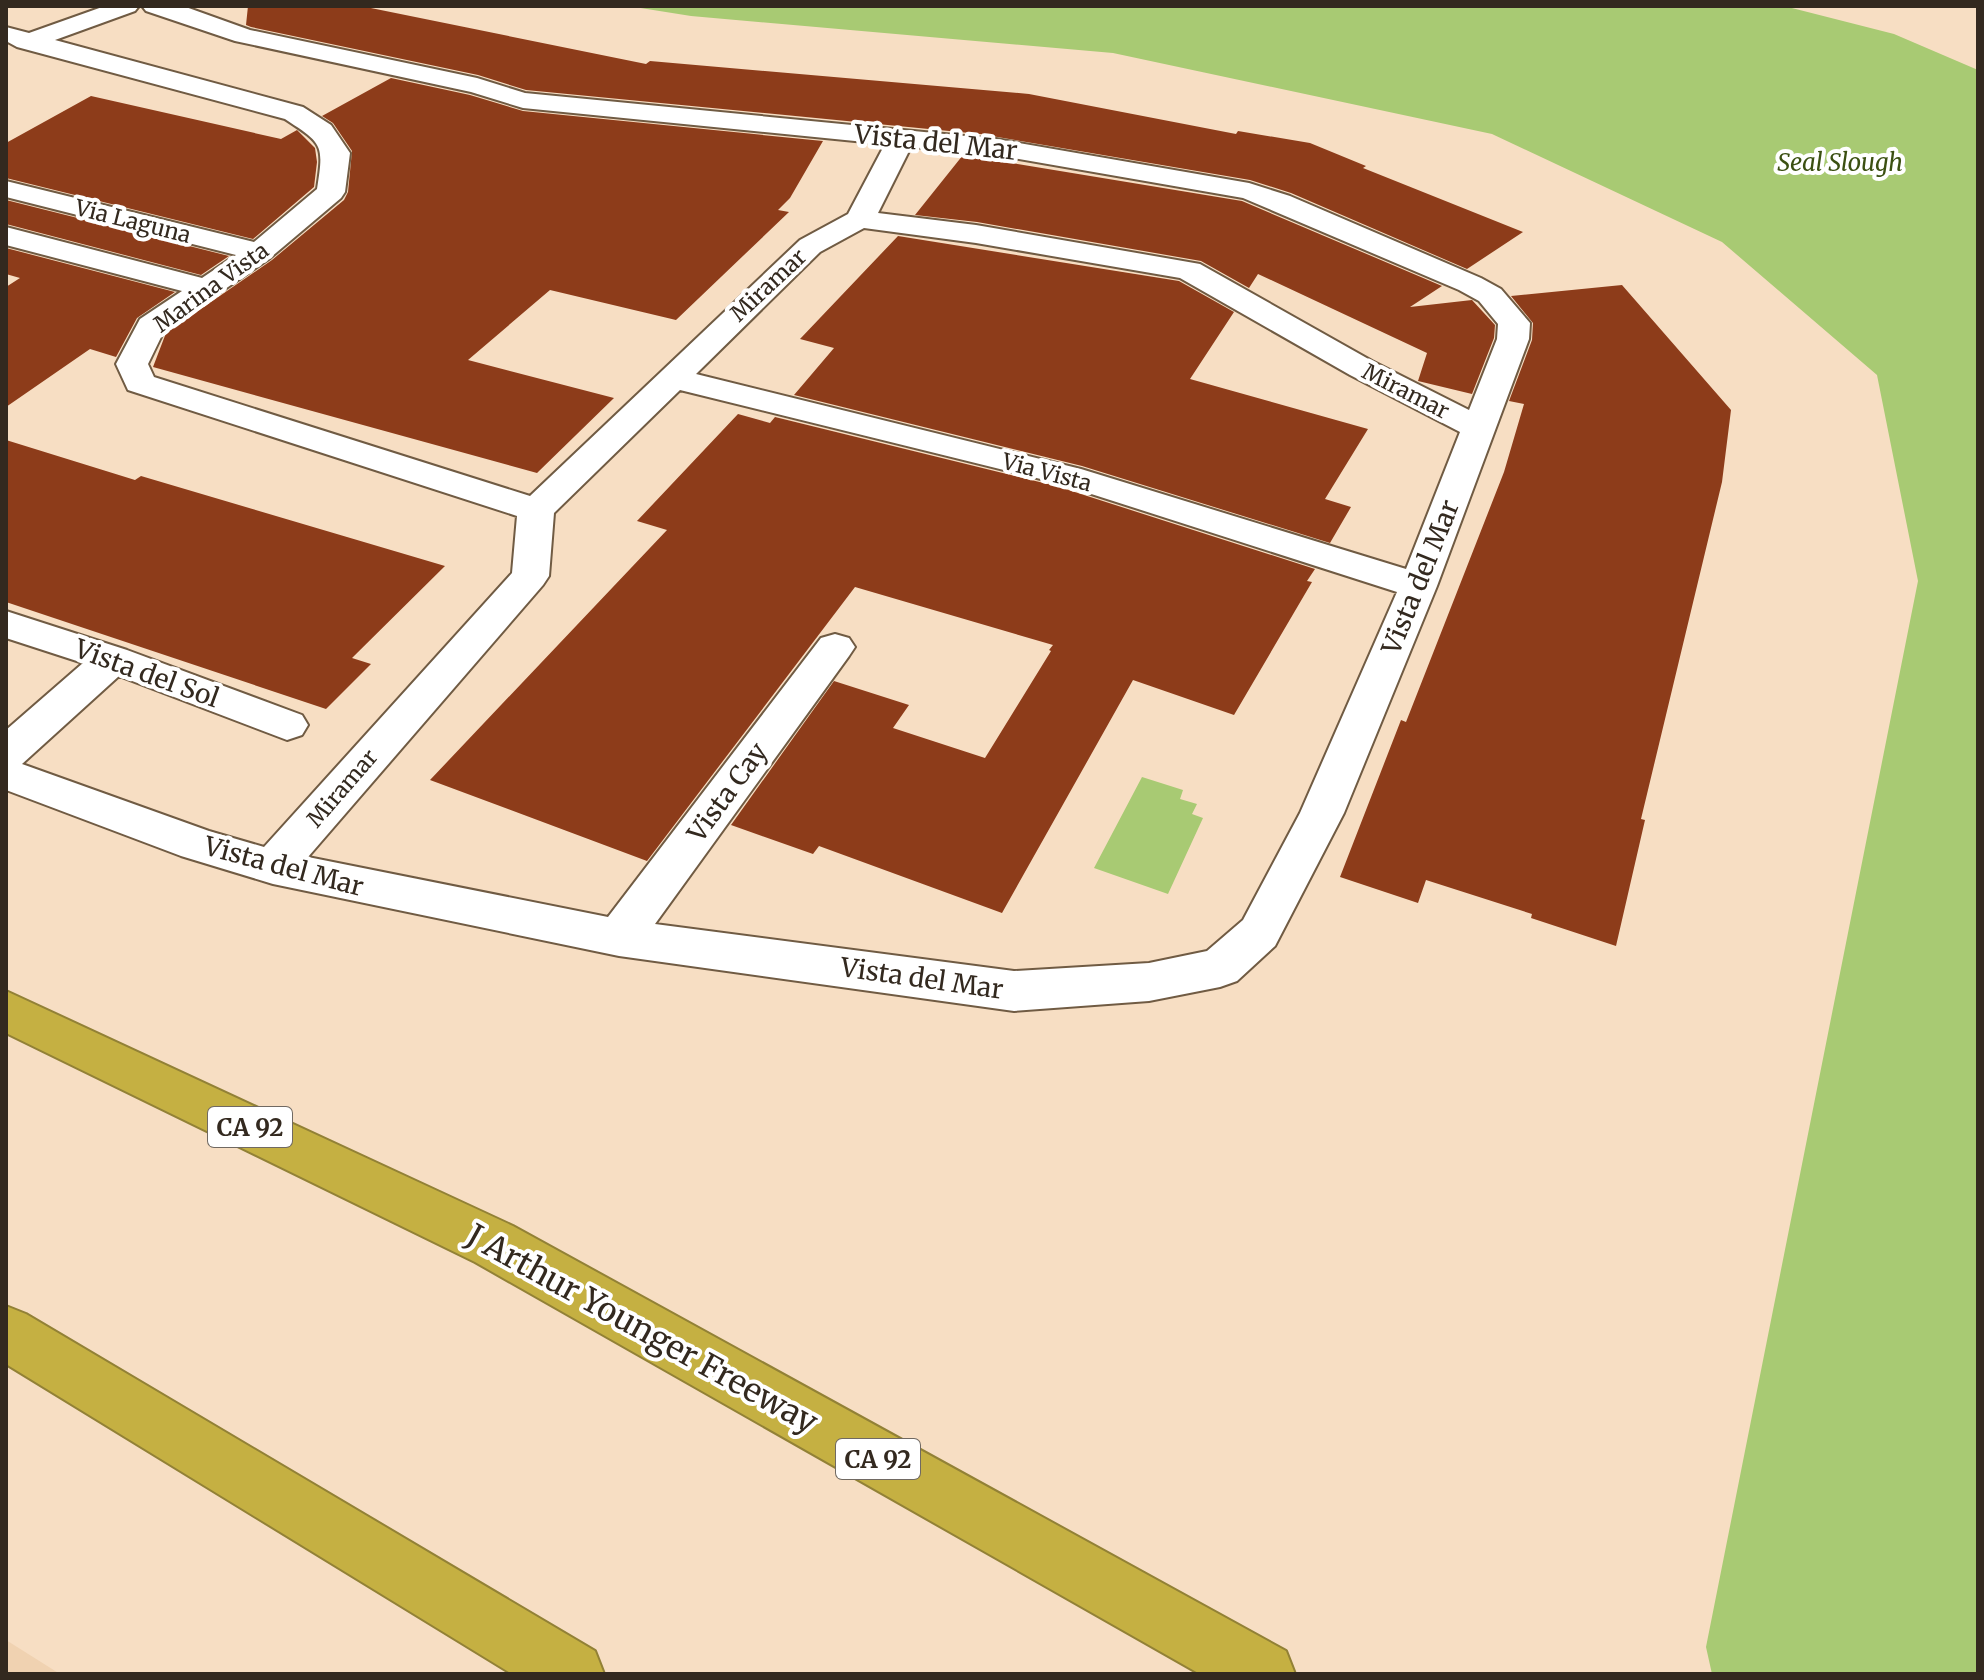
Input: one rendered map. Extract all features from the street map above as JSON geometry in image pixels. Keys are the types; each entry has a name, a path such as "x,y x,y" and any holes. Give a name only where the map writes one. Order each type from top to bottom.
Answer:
{"highway":[{"name":"J Arthur Younger Freeway","path":"6,1011 494,1244 1263,1674"},
{"path":"6,1333 572,1674"}],"street":[{"path":"16,38 127,6"},
{"name":"Vista del Mar","path":"6,774 197,844 273,867 619,938 1014,991 1149,982 1220,968 1259,933 1322,813 1418,586 1513,339 1514,323 1490,295 1249,191 996,147 523,100 477,86 244,36 154,6"},
{"name":"Marina Vista","path":"16,38 294,113 322,131 336,153 331,192 260,252 151,326 132,364 140,383 536,510"},
{"path":"860,219 902,137"},
{"name":"Via Laguna","path":"6,189 260,252"},
{"name":"Miramar","path":"273,867 530,576 536,510 810,246 860,219 976,234 1189,270 1361,368 1478,428"},
{"path":"6,236 207,288"},
{"name":"Via Vista","path":"671,378 1069,476 1418,586"},
{"name":"Vista del Sol","path":"6,624 113,659 287,725"},
{"name":"Vista Cay","path":"619,938 835,647"},
{"name":"Vista del Sol","path":"6,754 113,659"}],"shaded area":[{"path":"6,1640 60,1674 6,1674"}],"water":[{"name":"Seal Slough","path":"628,6 1784,6 1894,34 1978,70 1978,1674 1712,1674 1706,1647 1918,581 1877,375 1722,242 1492,134 1113,53 691,16"},
{"path":"1142,777 1183,790 1180,799 1197,804 1192,814 1203,818 1168,894 1094,868"}],"building":[{"path":"248,6 361,6 646,64 650,61 1029,94 1236,134 1238,131 1310,143 1366,166 1363,168 1523,232 1467,269 1291,193 1250,180 980,134 526,90 478,75 251,27 246,25"},
{"path":"391,78 470,95 523,111 823,141 790,198 778,210 789,212 676,320 550,290 468,360 614,398 537,473 153,367 166,333 272,260 344,200 348,192 352,151 333,123 322,116"},
{"path":"91,96 281,139 297,130 315,148 314,187 253,239 6,178 6,143"},
{"path":"963,155 1242,201 1442,286 1410,307 1472,300 1495,325 1494,338 1472,394 1418,381 1427,353 1258,274 1249,288 1201,261 977,222 915,215"},
{"path":"6,200 229,256 201,275 6,224"},
{"path":"898,236 1179,281 1234,312 1190,379 1368,429 1325,499 1351,507 1330,543 1082,466 794,395 834,348 800,339"},
{"path":"6,248 175,292 137,318 116,357 90,349 6,407 6,287 20,278 6,274"},
{"path":"1622,285 1731,410 1722,482 1641,819 1645,820 1616,946 1531,918 1532,914 1426,880 1418,903 1340,877 1401,720 1406,722 1504,472 1524,404 1509,401 1532,340 1533,323 1511,296"},
{"path":"738,414 770,423 775,417 1056,486 1315,569 1307,581 1312,582 1234,715 1133,680 1002,913 819,846 813,854 731,825 834,681 909,705 893,728 985,758 1053,645 855,587 647,861 430,780 667,530 637,521"},
{"path":"6,440 135,480 141,476 445,566 352,658 371,664 326,709 6,602"}]}
